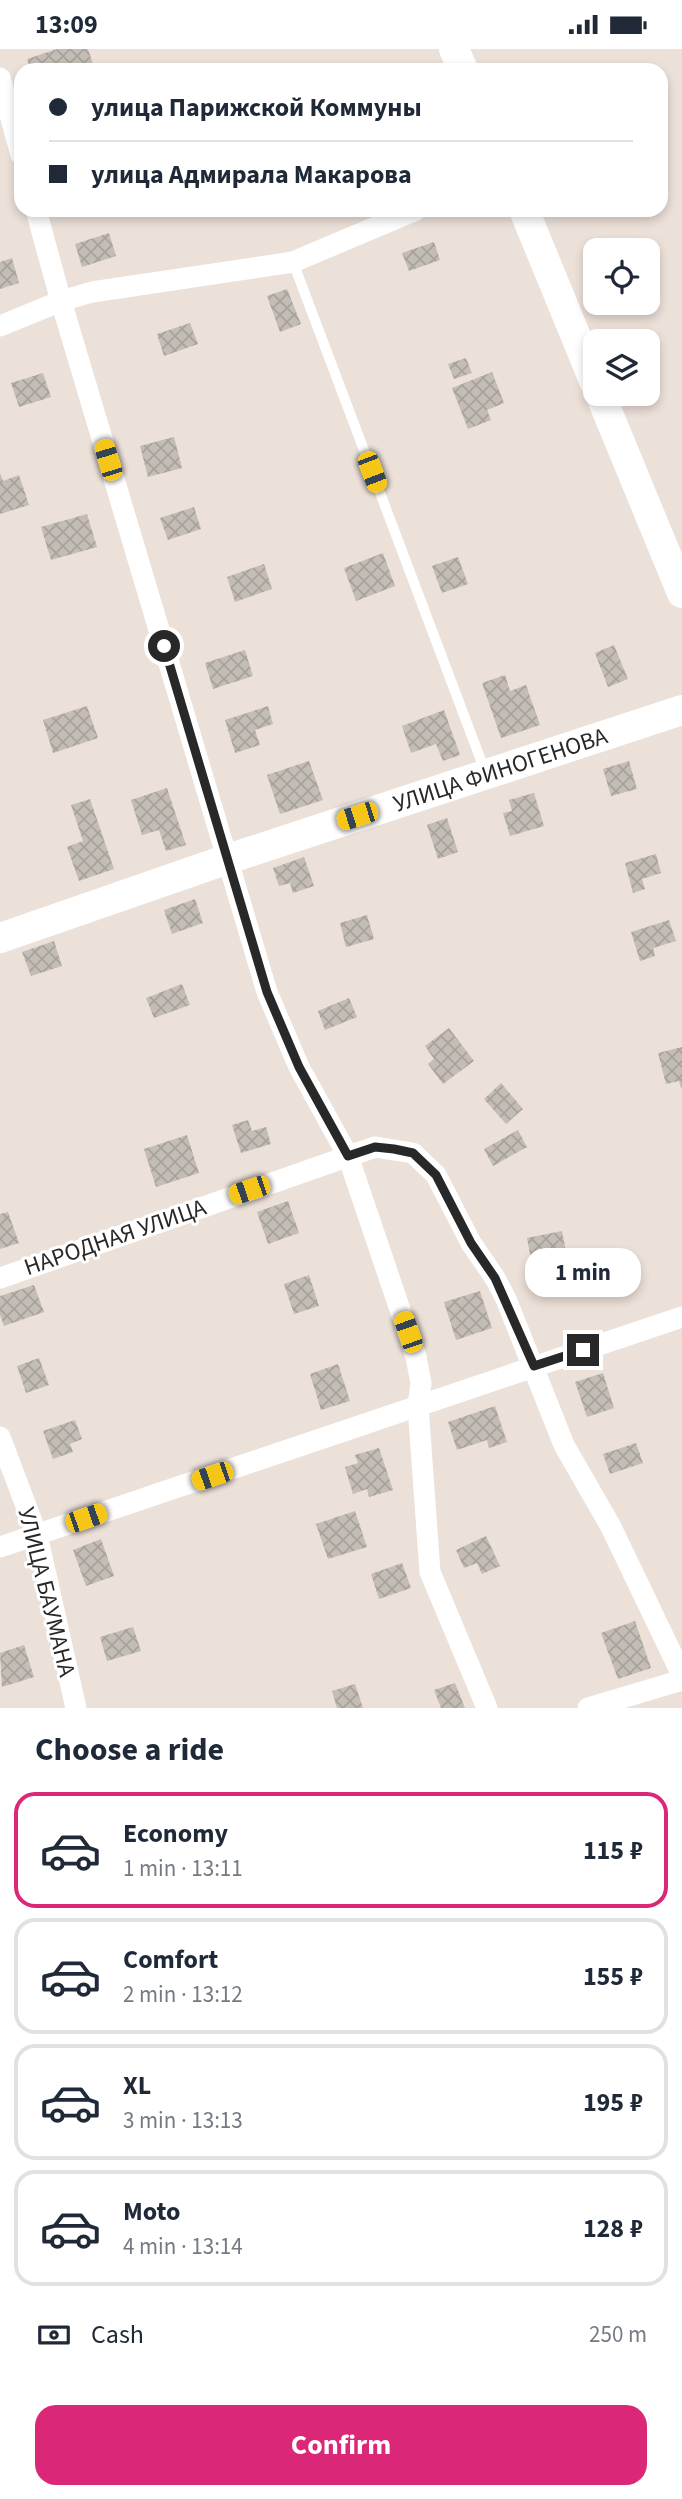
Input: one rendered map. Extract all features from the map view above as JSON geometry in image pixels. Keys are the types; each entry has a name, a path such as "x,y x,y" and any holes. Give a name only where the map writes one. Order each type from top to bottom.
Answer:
{"street":[{"path":"0,78 14,129"},
{"path":"38,217 267,992 299,1067 348,1156 416,1357 421,1383 418,1406 430,1571 487,1708"},
{"path":"0,326 61,301 92,292 293,262 399,217"},
{"path":"526,217 583,354"},
{"path":"605,406 682,593"},
{"name":"УЛИЦА ФИНОГЕНОВА","path":"0,938 228,859 682,710"},
{"name":"НАРОДНАЯ УЛИЦА","path":"0,1277 375,1147 413,1153 436,1175 471,1243 500,1288 564,1445 611,1527 682,1678"},
{"path":"0,1547 682,1317"},
{"name":"УЛИЦА БАУМАНА","path":"0,1437 37,1535 76,1708"},
{"path":"588,1708 682,1678"}],"lane":[{"path":"293,262 486,774"}],"building":[{"path":"57,49 88,49 93,63 28,63 27,59"},
{"path":"109,233 116,256 82,267 75,244"},
{"path":"434,242 440,260 409,271 402,253"},
{"path":"12,258 19,283 0,289 0,262"},
{"path":"287,289 301,324 280,332 267,296"},
{"path":"190,323 198,344 164,356 157,334"},
{"path":"466,358 472,373 454,379 448,364"},
{"path":"492,372 504,403 487,410 491,420 468,429 452,388"},
{"path":"43,373 51,397 19,407 11,383"},
{"path":"174,437 182,468 148,477 140,446"},
{"path":"0,473 3,481 19,475 29,505 0,514"},
{"path":"194,507 201,529 168,540 160,518"},
{"path":"87,514 97,547 51,560 41,527"},
{"path":"383,553 395,586 356,601 344,568"},
{"path":"458,557 468,584 442,593 432,566"},
{"path":"264,564 272,589 235,602 227,577"},
{"path":"614,645 628,679 608,687 595,653"},
{"path":"245,650 253,676 213,689 205,663"},
{"path":"505,675 510,691 526,685 540,725 501,738 482,683"},
{"path":"87,706 98,738 53,753 43,720"},
{"path":"268,706 273,724 255,730 260,745 235,753 225,720"},
{"path":"444,710 460,755 443,761 436,744 411,753 402,726"},
{"path":"309,761 323,800 280,814 267,775"},
{"path":"629,761 637,789 611,796 603,769"},
{"path":"167,788 186,845 166,851 159,830 142,835 131,800"},
{"path":"534,793 544,826 510,836 503,813 512,811 509,800"},
{"path":"90,799 114,869 79,881 67,847 83,841 71,805"},
{"path":"447,818 458,852 438,859 427,825"},
{"path":"656,854 661,873 642,879 645,889 633,893 625,863"},
{"path":"304,857 314,886 293,893 290,883 279,886 273,868"},
{"path":"195,899 203,923 172,934 164,910"},
{"path":"367,915 374,939 346,947 340,923"},
{"path":"669,920 676,941 653,948 655,956 640,961 631,932"},
{"path":"54,941 62,966 31,976 22,952"},
{"path":"182,984 190,1005 154,1018 146,998"},
{"path":"349,998 357,1017 325,1030 318,1011"},
{"path":"449,1028 474,1061 443,1084 428,1064 434,1059 425,1046"},
{"path":"682,1047 681,1088 679,1081 666,1084 658,1053"},
{"path":"501,1083 523,1109 506,1124 484,1099"},
{"path":"248,1120 252,1131 266,1127 271,1144 241,1153 232,1125"},
{"path":"518,1130 527,1147 493,1166 484,1149"},
{"path":"187,1135 199,1173 156,1187 144,1149"},
{"path":"288,1201 299,1233 268,1244 257,1212"},
{"path":"8,1212 19,1243 0,1249 0,1214"},
{"path":"562,1231 568,1263 533,1270 527,1238"},
{"path":"309,1275 319,1306 294,1314 284,1284"},
{"path":"34,1285 44,1312 4,1326 0,1315 0,1296"},
{"path":"480,1291 492,1328 456,1340 444,1302"},
{"path":"39,1358 49,1385 26,1393 17,1366"},
{"path":"338,1364 350,1401 321,1410 310,1374"},
{"path":"603,1373 614,1408 587,1417 575,1382"},
{"path":"495,1406 507,1442 489,1448 487,1440 457,1450 448,1422"},
{"path":"75,1420 82,1439 70,1444 73,1452 53,1459 43,1431"},
{"path":"636,1443 643,1463 610,1474 603,1454"},
{"path":"379,1448 393,1490 369,1497 367,1489 353,1494 345,1467 358,1463 355,1455"},
{"path":"355,1511 367,1547 328,1559 316,1524"},
{"path":"486,1536 500,1566 482,1574 477,1563 464,1568 456,1550"},
{"path":"101,1539 114,1576 86,1586 73,1550"},
{"path":"402,1563 411,1588 379,1599 371,1574"},
{"path":"635,1621 651,1668 618,1679 601,1633"},
{"path":"133,1627 141,1651 107,1661 100,1637"},
{"path":"24,1645 34,1677 2,1687 0,1653"},
{"path":"455,1683 465,1708 441,1708 434,1690"},
{"path":"355,1684 363,1708 337,1708 332,1691"}],"route":[{"path":"164,646 267,992 299,1067 348,1156 375,1147 413,1153 423,1161 436,1175 471,1243 495,1278 534,1366 583,1350"}]}
